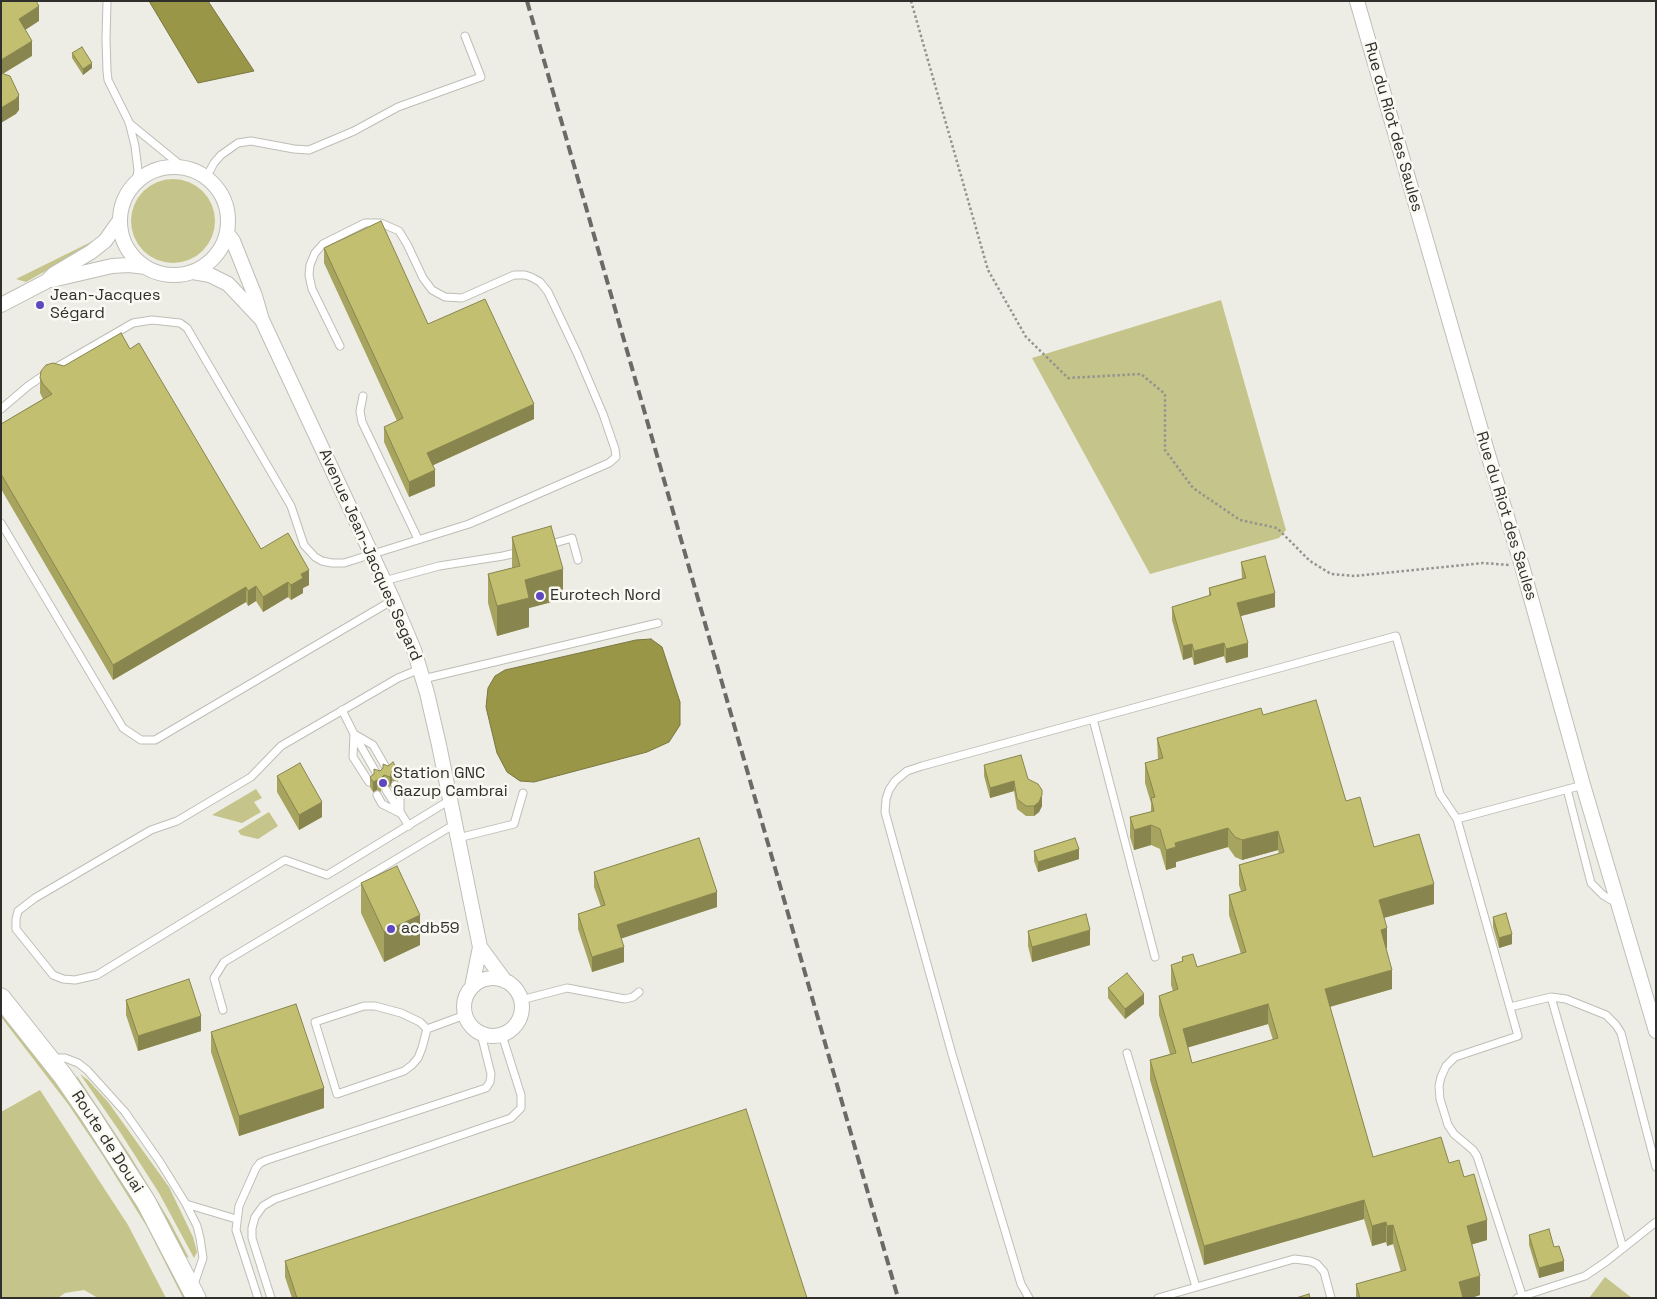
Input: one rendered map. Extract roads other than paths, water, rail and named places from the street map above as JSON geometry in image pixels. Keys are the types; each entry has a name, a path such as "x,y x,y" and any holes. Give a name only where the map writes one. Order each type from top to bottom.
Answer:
{"main road":[{"name":"Route de Douai","path":"1,998 49,1058 85,1108 146,1202 194,1294"}],"street":[{"name":"Rue du Riot des Saules","path":"1357,1 1522,566 1616,899 1656,1031"},
{"path":"171,167 184,168 206,178 216,186 227,208 227,233 223,246 205,266 193,272 169,275 146,267 126,247 121,234 120,220 124,200 136,182 158,169 171,167"},
{"path":"47,281 54,274 99,246 110,235 120,220"},
{"name":"Avenue Jean-Jacques Segard","path":"227,233 233,241 255,296 262,320 393,600 422,674 480,947 472,987"},
{"path":"1,305 47,281 112,266 146,267"},
{"name":"Avenue Jean-Jacques Segard","path":"193,272 210,275 228,284 236,290 262,320"},
{"name":"Avenue Jean-Jacques Segard","path":"480,947 504,981"},
{"path":"496,978 504,981 515,988 521,1000 522,1013 519,1021 510,1031 502,1035 494,1037 481,1034 470,1026 464,1015 465,998 472,987 479,982 496,978"}],"lane":[{"path":"108,1 106,53 108,80 129,122 137,157 136,182"},
{"path":"206,178 220,155 238,143 251,141 309,150 354,131 398,107 482,77 465,36"},
{"path":"129,122 184,168"},
{"path":"1,409 28,386 133,323 145,320 159,320 184,325 290,506 304,546 322,561 344,563 469,524 612,461 616,456 595,394 548,292 540,282 525,275 514,275 462,298 445,297 432,290 423,278 402,235 390,226 381,223 365,223 323,244 315,253 310,264 309,275 312,289 340,346"},
{"path":"363,396 360,411 362,422 418,539"},
{"path":"1,523 122,728 141,740 155,740 393,600"},
{"path":"539,547 572,538 578,560"},
{"path":"384,581 438,566 530,550"},
{"path":"450,800 327,875 285,860 98,975 87,978 63,979 53,975 16,929 18,911 35,898 151,830 177,821 251,777 281,746 398,678 658,623"},
{"path":"1029,1298 1020,1284 952,1054 885,812 889,790 895,781 907,771 922,766 1396,636 1440,794 1457,819 1518,1036 1455,1057 1446,1066 1441,1076 1439,1092 1448,1125 1454,1134 1478,1156 1520,1297 1584,1276 1624,1248 1656,1222"},
{"path":"342,710 378,776"},
{"path":"1093,719 1155,957"},
{"path":"354,734 372,745 388,771"},
{"path":"354,734 353,757 369,782"},
{"path":"395,785 400,792 400,813"},
{"path":"1457,819 1583,785"},
{"path":"386,790 408,826"},
{"path":"1567,790 1591,883 1603,895 1611,900 1616,899"},
{"path":"458,838 514,824 523,793"},
{"path":"377,795 382,804 400,813"},
{"path":"223,1010 214,978 224,962 455,824"},
{"path":"521,1000 567,988 625,999 639,992"},
{"path":"1510,1007 1551,997 1566,999 1606,1015 1621,1033 1656,1167"},
{"path":"1551,997 1624,1248"},
{"path":"364,1006 375,1006 411,1018 420,1022 427,1029 426,1038 420,1053 412,1065 404,1071 337,1094 315,1022 364,1006"},
{"path":"427,1029 464,1015"},
{"path":"258,1298 236,1230 236,1219 242,1197 260,1163 486,1088 490,1082 491,1074 481,1034"},
{"path":"271,1298 252,1238 255,1217 263,1206 275,1199 511,1118 521,1108 522,1102 502,1035"},
{"path":"1127,1053 1196,1287"},
{"path":"49,1058 72,1060 87,1070 100,1083 135,1125 186,1204 197,1226 203,1258 194,1294"},
{"path":"186,1204 236,1219"},
{"path":"1158,1298 1294,1259 1303,1259 1317,1264 1324,1272 1331,1298"}],"railway":[{"path":"527,1 898,1298"}],"place":[{"name":"Jean-Jacques Ségard","path":"40,305"},
{"name":"Eurotech Nord","path":"540,596"},
{"name":"Station GNC Gazup Cambrai","path":"383,783"},
{"name":"acdb59","path":"391,929"}]}
